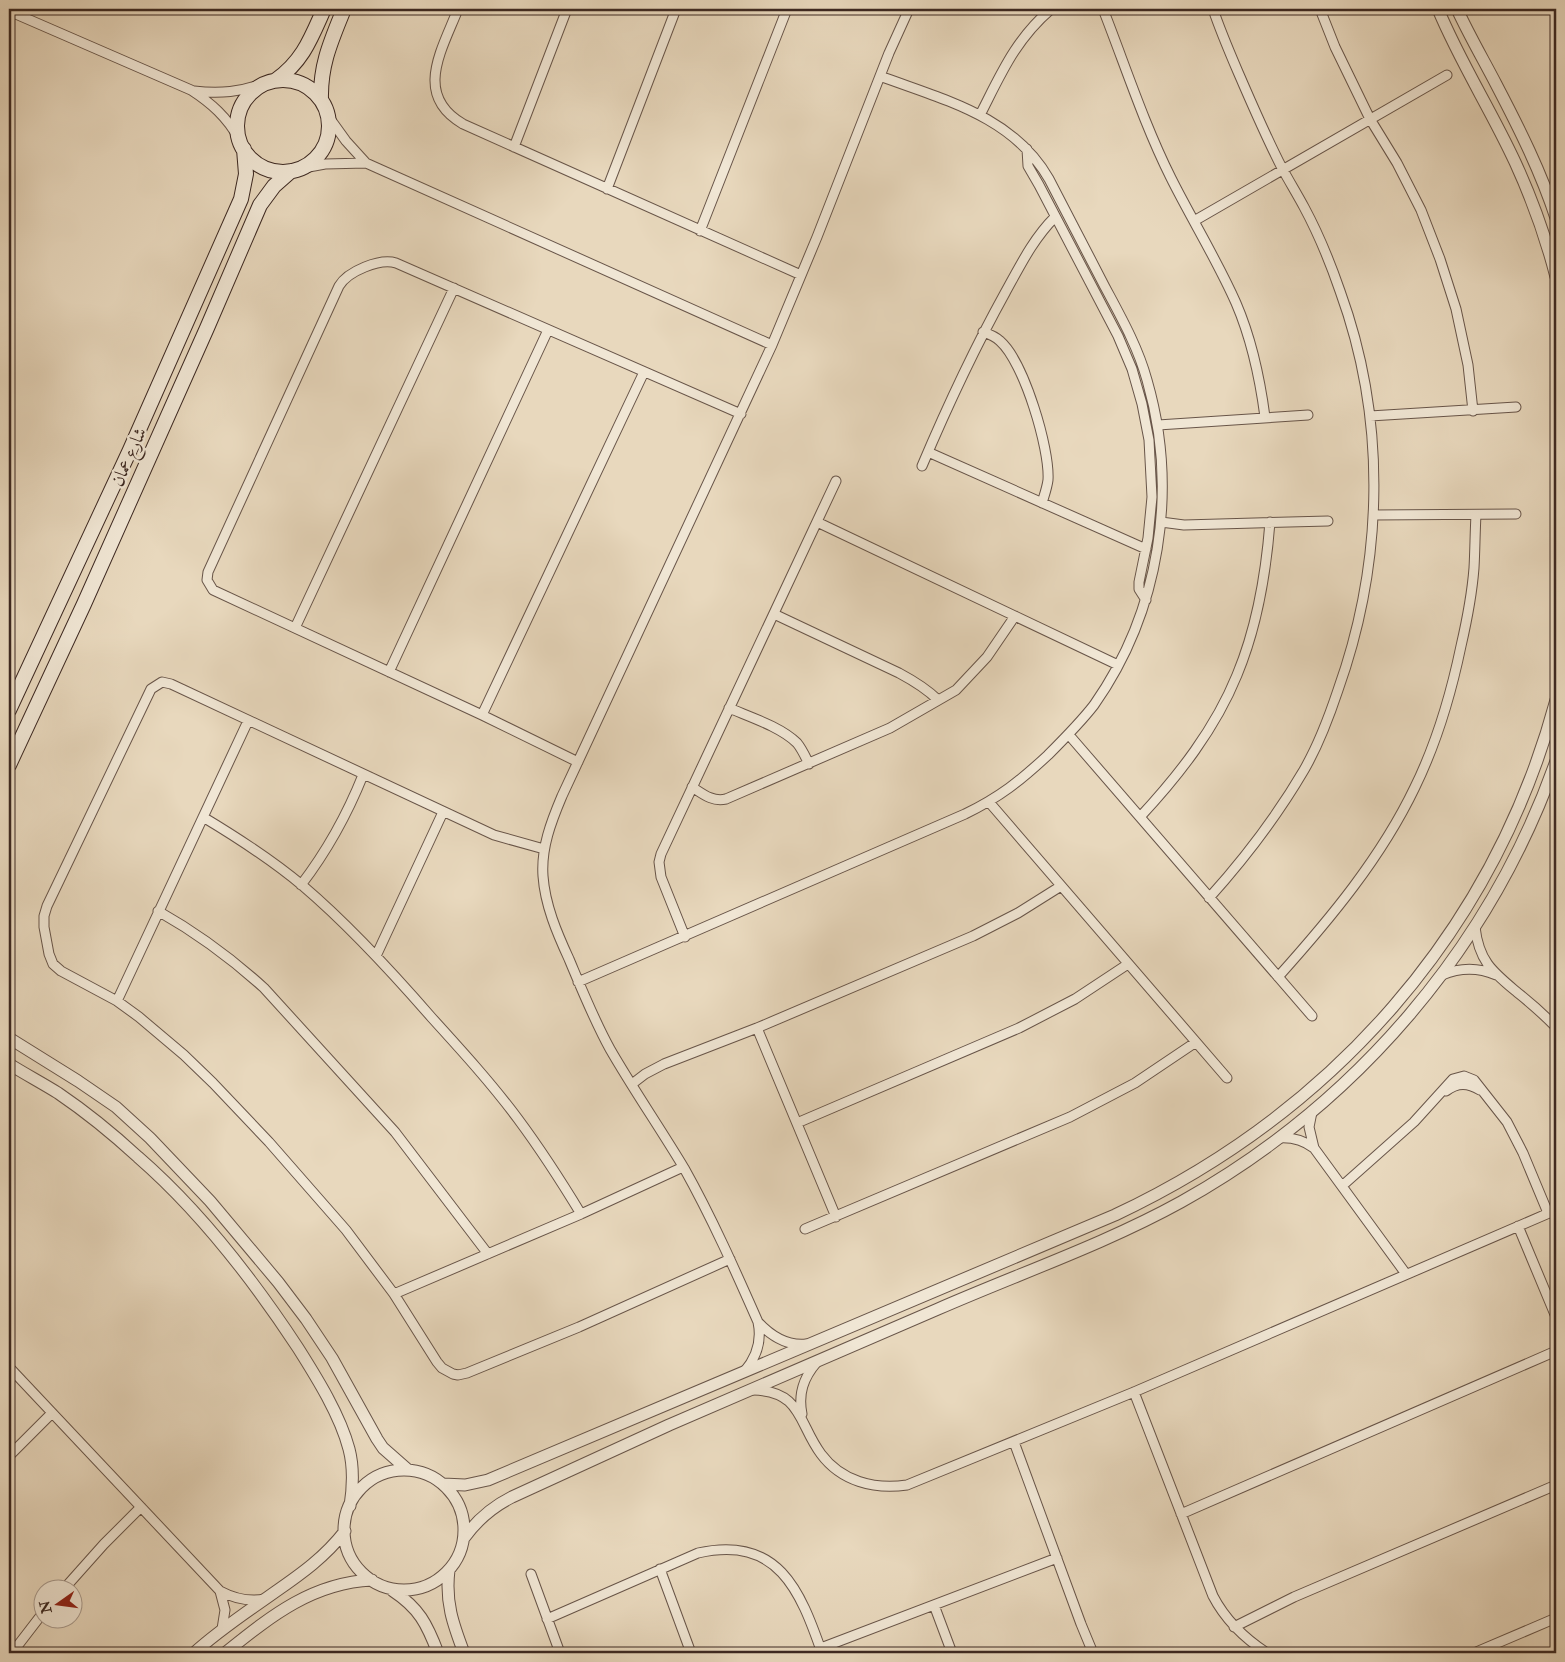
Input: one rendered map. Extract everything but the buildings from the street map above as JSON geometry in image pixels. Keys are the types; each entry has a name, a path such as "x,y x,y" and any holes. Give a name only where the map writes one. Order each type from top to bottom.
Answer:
{"main road":[{"path":"271,82 284,80 309,88 321,100 328,116 329,127 323,148 317,157 308,164 294,170 274,170 250,158 242,144 238,128 238,117 242,106 256,89 271,82 291,68 304,52 324,9"},
{"path":"321,100 324,58 344,9"},
{"name":"شارع عمان","path":"9,710 122,468 241,199 246,174 242,144"},
{"name":"شارع عمان","path":"9,765 88,595 260,205 274,186 294,170"}],"street":[{"path":"458,9 435,70 434,81 435,92 439,102 445,111 458,122 801,275"},
{"path":"514,148 567,9"},
{"path":"607,189 676,9"},
{"path":"700,231 787,9"},
{"path":"744,1372 758,1349 760,1331 758,1322 711,1217 598,1025 578,982 547,903 543,878 544,849 549,828 562,796 772,344 897,33 909,9"},
{"path":"980,115 1015,48 1038,20 1050,9"},
{"path":"1103,9 1153,138 1171,178 1236,305 1260,382 1265,417"},
{"path":"1209,898 1252,848 1276,814 1305,769 1319,739 1347,666 1360,618 1368,578 1375,477 1374,446 1370,416 1353,332 1340,292 1325,251 1305,208 1258,118 1213,9"},
{"path":"1320,9 1335,47 1370,119 1397,163 1421,210 1440,259 1456,309 1468,366 1473,411"},
{"path":"1438,9 1459,56 1515,162 1537,217 1556,277"},
{"path":"1457,9 1531,155 1556,218"},
{"path":"9,11 191,90 216,108 229,122 242,144"},
{"path":"1194,221 1447,75"},
{"path":"578,982 686,937 989,802 1014,785 1069,734 1093,705 1118,665 1132,637 1146,600 1156,562 1161,522 1163,474 1158,425 1147,378 1129,332 1049,180 1037,160 1027,149 1010,134 980,115 880,76"},
{"path":"191,90 210,93 238,92 271,82"},
{"path":"328,116 346,141 366,163 772,344"},
{"path":"1027,149 1028,166 1118,336 1138,387 1146,422 1151,458 1152,497 1150,523 1139,589 1146,600"},
{"path":"294,170 325,164 366,163"},
{"path":"922,466 983,332 1031,245 1055,217"},
{"path":"578,762 482,715 213,590 208,584 207,576 339,286 351,274 378,263 387,261 396,263 741,414"},
{"path":"295,628 454,288"},
{"path":"389,672 548,330"},
{"path":"983,332 1001,341 1009,351 1026,385 1035,410 1042,434 1047,465 1048,481 1042,502"},
{"path":"482,715 644,372"},
{"path":"1370,416 1516,407"},
{"path":"1158,425 1308,415"},
{"path":"928,452 1146,549"},
{"path":"686,937 661,878 659,862 664,846 836,481"},
{"path":"1278,977 1332,916 1364,872 1390,833 1416,787 1443,718 1454,678 1468,612 1474,568 1476,514"},
{"path":"1373,515 1516,514"},
{"path":"1161,522 1184,524 1328,521"},
{"path":"817,522 1118,665"},
{"path":"1140,817 1173,780 1198,747 1238,675 1263,585 1270,522"},
{"path":"774,614 899,673 923,687 938,700"},
{"path":"692,787 709,798 721,800 740,794 890,728 956,690 987,657 1014,616"},
{"path":"544,849 494,835 171,684 162,682 151,689 47,906 44,916 44,927 49,954 53,964 61,971 117,1001 146,1022 241,1112 346,1230 394,1294 437,1362 448,1372 463,1374 578,1327 730,1259"},
{"path":"443,1484 466,1485 488,1480 1115,1215 1206,1167 1248,1138 1284,1111 1339,1064 1394,1006 1438,949 1474,895 1509,828 1538,758 1556,700"},
{"path":"729,708 788,736 798,745 809,764"},
{"path":"117,1001 248,721"},
{"path":"1069,734 1312,1016"},
{"path":"464,1538 480,1518 501,1503 669,1425 1154,1216 1206,1187 1279,1138 1312,1112 1371,1057 1426,996 1442,975 1475,927 1502,882 1522,844 1556,761"},
{"path":"301,885 337,832 363,775"},
{"path":"989,802 1227,1078"},
{"path":"376,956 443,812"},
{"path":"203,818 261,854 301,885 376,956 501,1098 547,1160 581,1214"},
{"path":"632,1084 658,1067 757,1028 973,936 1018,913 1062,886"},
{"path":"158,911 203,938 264,988 395,1132 488,1254"},
{"path":"1475,927 1482,953 1496,975 1536,1007 1556,1027"},
{"path":"1426,996 1424,990 1426,986 1446,959 1445,952 1438,949"},
{"path":"797,1122 1019,1028 1075,999 1128,964"},
{"path":"1442,975 1466,969 1481,970 1496,975"},
{"path":"757,1028 836,1217"},
{"path":"9,1038 116,1107 150,1138 210,1201 302,1313 332,1358 377,1439 408,1470"},
{"path":"805,1230 1070,1117 1135,1083 1196,1042"},
{"path":"9,1064 72,1103 138,1157 177,1194 234,1259 264,1297 308,1364 324,1392 346,1440 351,1458 353,1477 345,1531 350,1554 359,1569 372,1580 389,1588 405,1599 419,1613 429,1629 438,1653"},
{"path":"751,1390 775,1393 791,1403 802,1417 818,1448 830,1464 841,1473 866,1484 879,1487 893,1487 920,1481 1134,1392 1552,1211 1516,1138 1497,1108 1486,1095 1472,1086 1464,1084 1454,1085 1440,1095 1390,1144 1342,1186"},
{"path":"1312,1112 1309,1127 1314,1148"},
{"path":"1279,1138 1287,1137 1301,1140 1314,1148 1406,1274"},
{"path":"394,1294 581,1214 683,1167"},
{"path":"1518,1226 1556,1317"},
{"path":"758,1322 770,1334 785,1342 802,1345 810,1344"},
{"path":"1181,1514 1556,1351"},
{"path":"802,1417 800,1405 804,1381 818,1362"},
{"path":"9,1367 220,1591 239,1599 265,1599"},
{"path":"1134,1392 1213,1596 1222,1613 1234,1627 1267,1653"},
{"path":"9,1456 52,1413"},
{"path":"1014,1442 1056,1558 1094,1653"},
{"path":"350,1506 360,1491 374,1479 390,1472 408,1470 424,1474 443,1484 460,1508 464,1526 464,1538 461,1549 449,1570 436,1581 422,1588 405,1590 389,1588"},
{"path":"1234,1627 1279,1604 1556,1485"},
{"path":"72,1580 104,1544 142,1507"},
{"path":"194,1653 222,1629 314,1565 345,1531"},
{"path":"547,1618 698,1553 713,1549 728,1549 743,1551 757,1556 770,1563 782,1573 800,1597 822,1651 1056,1558"},
{"path":"660,1569 691,1653"},
{"path":"449,1570 450,1612 464,1653"},
{"path":"531,1574 560,1653"},
{"path":"225,1653 261,1625 308,1595 336,1585 372,1580"},
{"path":"220,1591 225,1610 222,1629"},
{"path":"934,1605 952,1653"},
{"path":"1474,1653 1556,1618"},
{"path":"12,1653 32,1627"}]}
